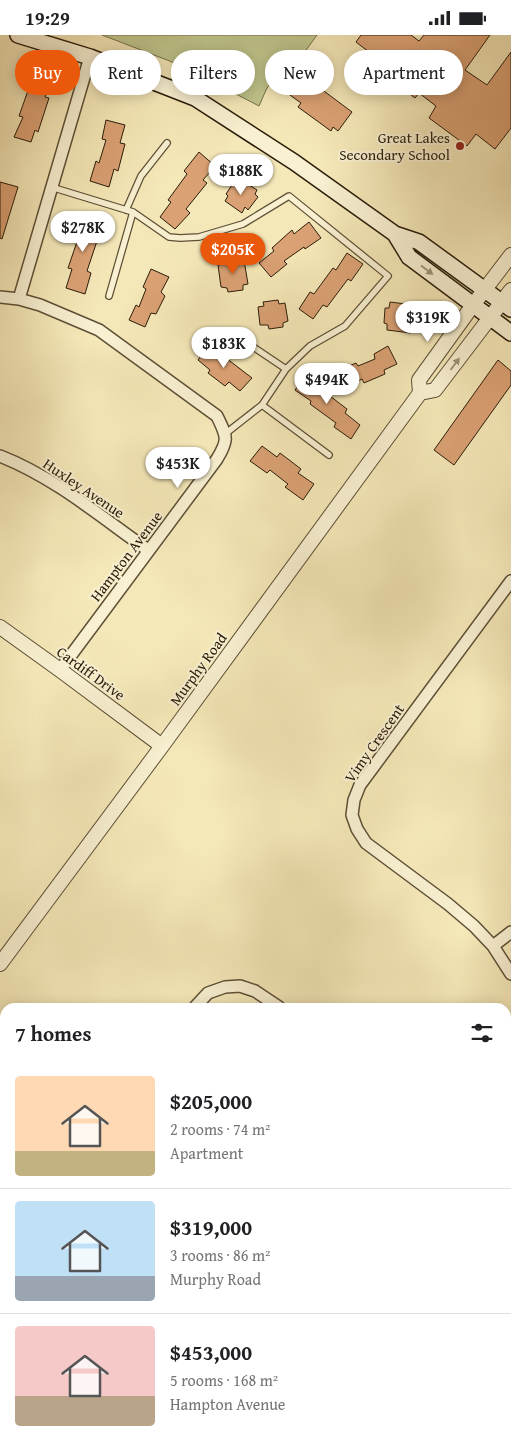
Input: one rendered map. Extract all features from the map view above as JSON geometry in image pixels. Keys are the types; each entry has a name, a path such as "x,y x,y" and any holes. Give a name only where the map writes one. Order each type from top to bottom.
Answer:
{"main road":[{"path":"18,35 90,57"},
{"path":"161,85 195,98 294,162 395,234 419,241 485,289 508,300"},
{"path":"395,234 409,257 511,333"}],"street":[{"path":"19,299 90,57"},
{"name":"Murphy Road","path":"0,964 420,393 419,380 511,255"},
{"path":"0,297 19,299 40,305 99,330 217,416 225,434"},
{"name":"Murphy Road","path":"420,393 435,390 491,317 508,300"},
{"name":"Hampton Avenue","path":"60,670 217,459 225,445 225,434"},
{"name":"Huxley Avenue","path":"0,456 14,461 54,484 148,550"},
{"name":"Vimy Crescent","path":"511,581 360,785 354,800 352,815 356,829 366,843 474,926 492,946 511,974"},
{"name":"Cardiff Drive","path":"0,627 162,746"},
{"path":"492,946 511,932"},
{"path":"199,1003 208,993 225,987 240,986 255,991 272,1003"}],"lane":[{"path":"126,210 141,176 167,143"},
{"path":"51,187 126,210 168,237 180,238 200,237 243,224 289,196 388,276 346,326 310,345 286,369 262,405 225,434"},
{"path":"109,296 133,213"},
{"path":"237,336 286,369"},
{"path":"262,405 329,455"}],"green space":[{"path":"102,35 317,35 306,50 265,50 265,92 259,106 238,95 255,95 255,50 171,50 171,62 161,58 161,50 141,50"}],"building":[{"path":"361,35 411,35 419,41 424,35 490,35 465,70 487,85 511,52 511,128 495,149 476,134 467,146 429,118 436,106 422,95 463,95 463,50 366,50 356,42"},
{"path":"26,95 46,95 45,97 49,98 38,132 35,130 31,142 14,137 23,117 19,116"},
{"path":"290,95 329,95 352,112 338,131 333,127 331,131 298,107 301,103"},
{"path":"106,120 125,125 120,143 125,144 118,171 114,169 109,187 90,181 96,161 99,163 106,140 102,139"},
{"path":"199,152 215,166 203,180 207,183 186,209 190,213 175,229 160,217 171,202 168,200 187,174 184,171"},
{"path":"241,180 257,190 255,194 258,197 248,210 245,207 242,213 225,201 228,196 226,194 234,182 238,185"},
{"path":"0,182 18,187 2,239 0,238"},
{"path":"80,214 100,219 94,238 97,241 87,271 91,273 85,294 66,288 72,269 68,268 79,236 73,235"},
{"path":"309,222 321,238 284,261 287,264 271,277 259,263 274,251 272,248 292,230 294,234"},
{"path":"347,253 363,264 351,281 348,279 327,307 323,305 313,319 299,309 310,292 314,294 333,268 336,270"},
{"path":"237,257 239,261 244,260 248,284 243,285 243,290 228,292 227,288 221,287 218,265 223,264 222,260"},
{"path":"151,269 169,277 161,292 165,296 156,314 151,313 145,327 129,320 136,305 139,307 146,289 143,287"},
{"path":"278,300 279,304 285,303 288,321 283,323 283,327 269,329 268,325 260,325 258,307 264,306 263,302"},
{"path":"390,302 414,305 414,310 417,310 415,327 412,327 411,333 387,330 387,324 384,323 385,308 389,308"},
{"path":"209,345 252,378 240,391 229,382 225,386 208,373 210,370 198,360"},
{"path":"388,346 397,364 384,370 385,374 364,383 362,379 348,387 340,370 356,363 358,366 375,359 374,354"},
{"path":"498,360 511,371 511,385 454,465 434,450"},
{"path":"307,373 325,386 322,390 347,409 345,413 360,425 351,439 334,427 336,423 310,404 311,401 295,390"},
{"path":"262,446 277,457 280,453 301,469 298,473 314,484 303,500 285,487 288,484 270,470 267,473 250,461"}],"place":[{"name":"Great Lakes Secondary School","path":"460,146"}]}
